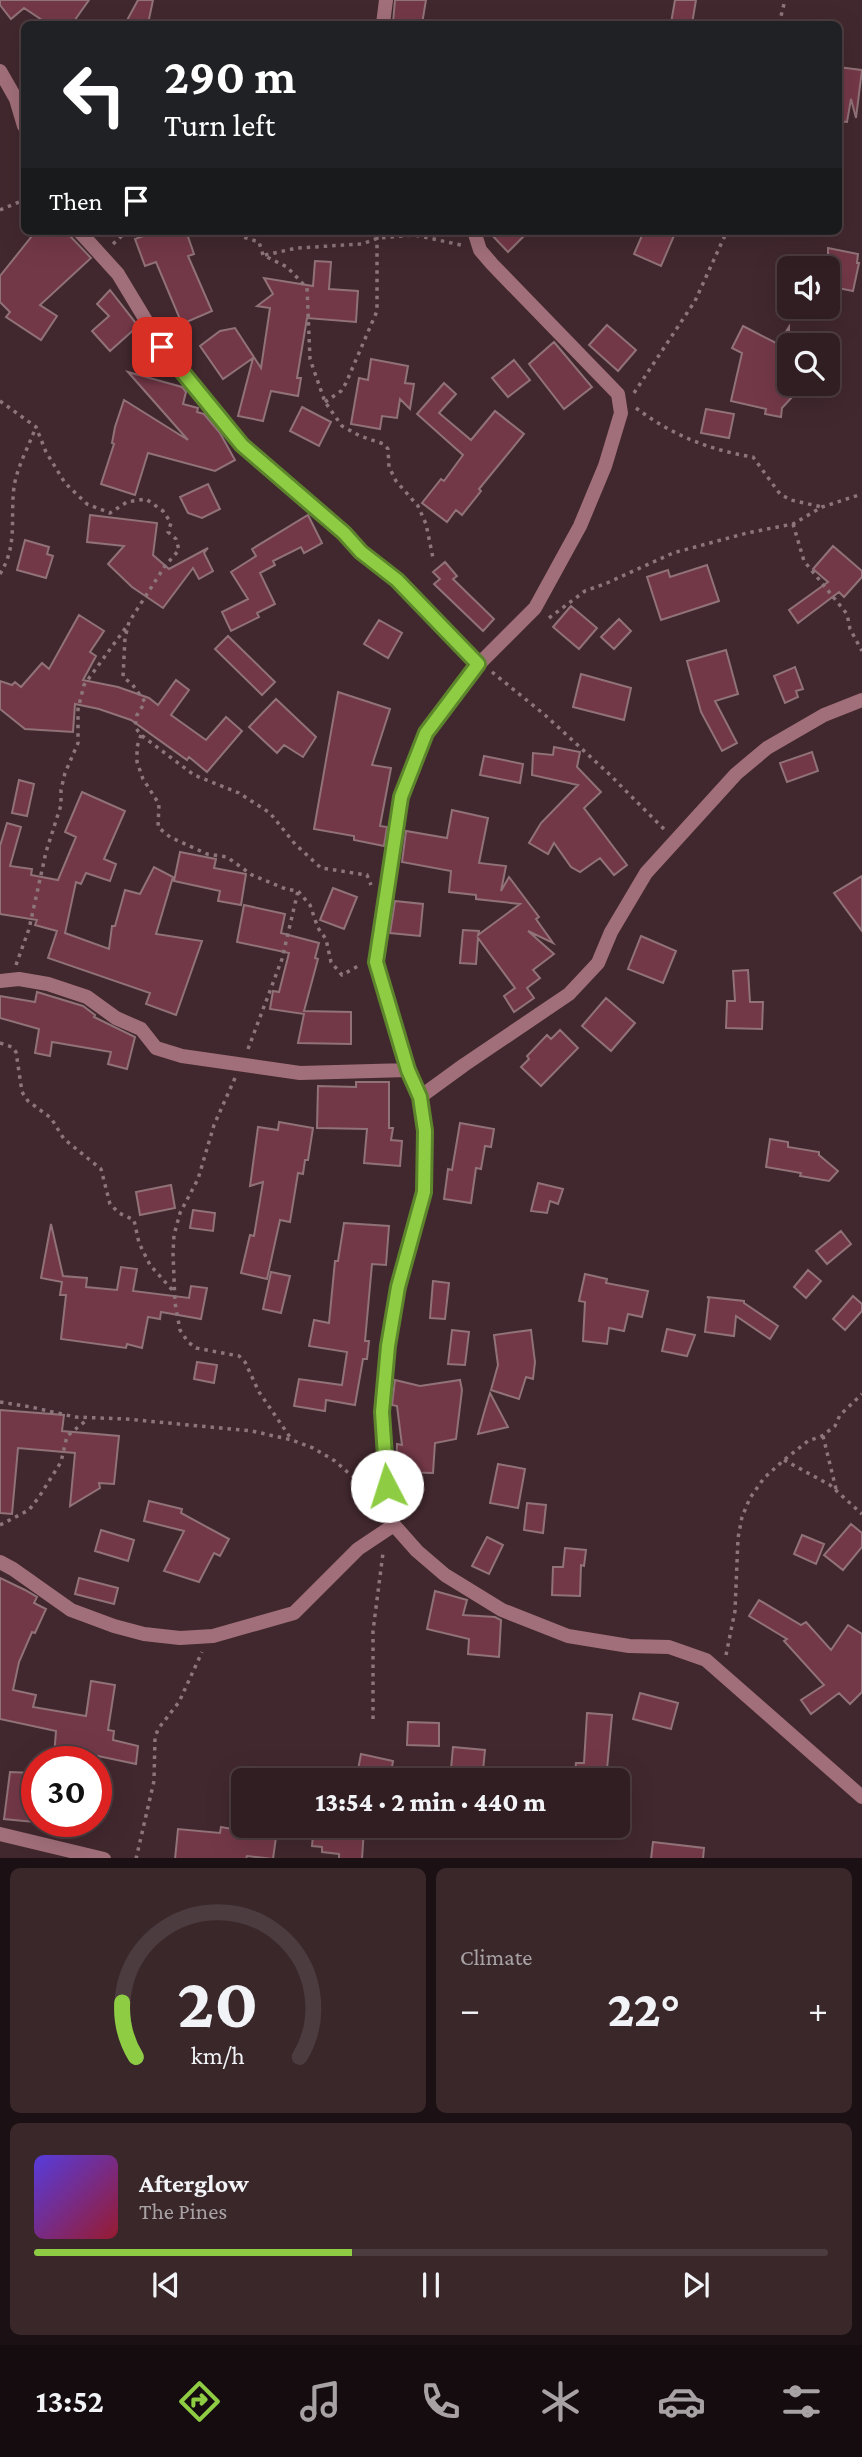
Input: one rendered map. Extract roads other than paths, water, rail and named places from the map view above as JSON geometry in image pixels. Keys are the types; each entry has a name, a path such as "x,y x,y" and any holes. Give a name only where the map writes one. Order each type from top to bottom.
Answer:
{"street":[{"path":"383,21 386,0"},
{"path":"0,71 16,99 21,116"},
{"path":"83,235 118,274 162,347 242,445 344,533 361,552 397,580 478,664"},
{"path":"475,235 481,250 618,394 621,413 605,466 580,526 535,608 478,664 426,733 401,797 376,962 408,1070 420,1097 425,1131 424,1192 398,1287 388,1346 382,1412 390,1527 445,1574 502,1610 568,1636 629,1646 669,1647 706,1660 862,1797"},
{"path":"420,1097 569,994 598,963 611,932 646,873 736,774 767,748 824,715 862,700"},
{"path":"5,980 19,979 48,984 87,997 116,1018 141,1029 156,1048 182,1056 300,1073 408,1070"},
{"path":"0,1562 71,1610 114,1626 144,1634 180,1638 213,1636 294,1614 358,1549 390,1527"},
{"path":"0,1834 104,1858"}]}
